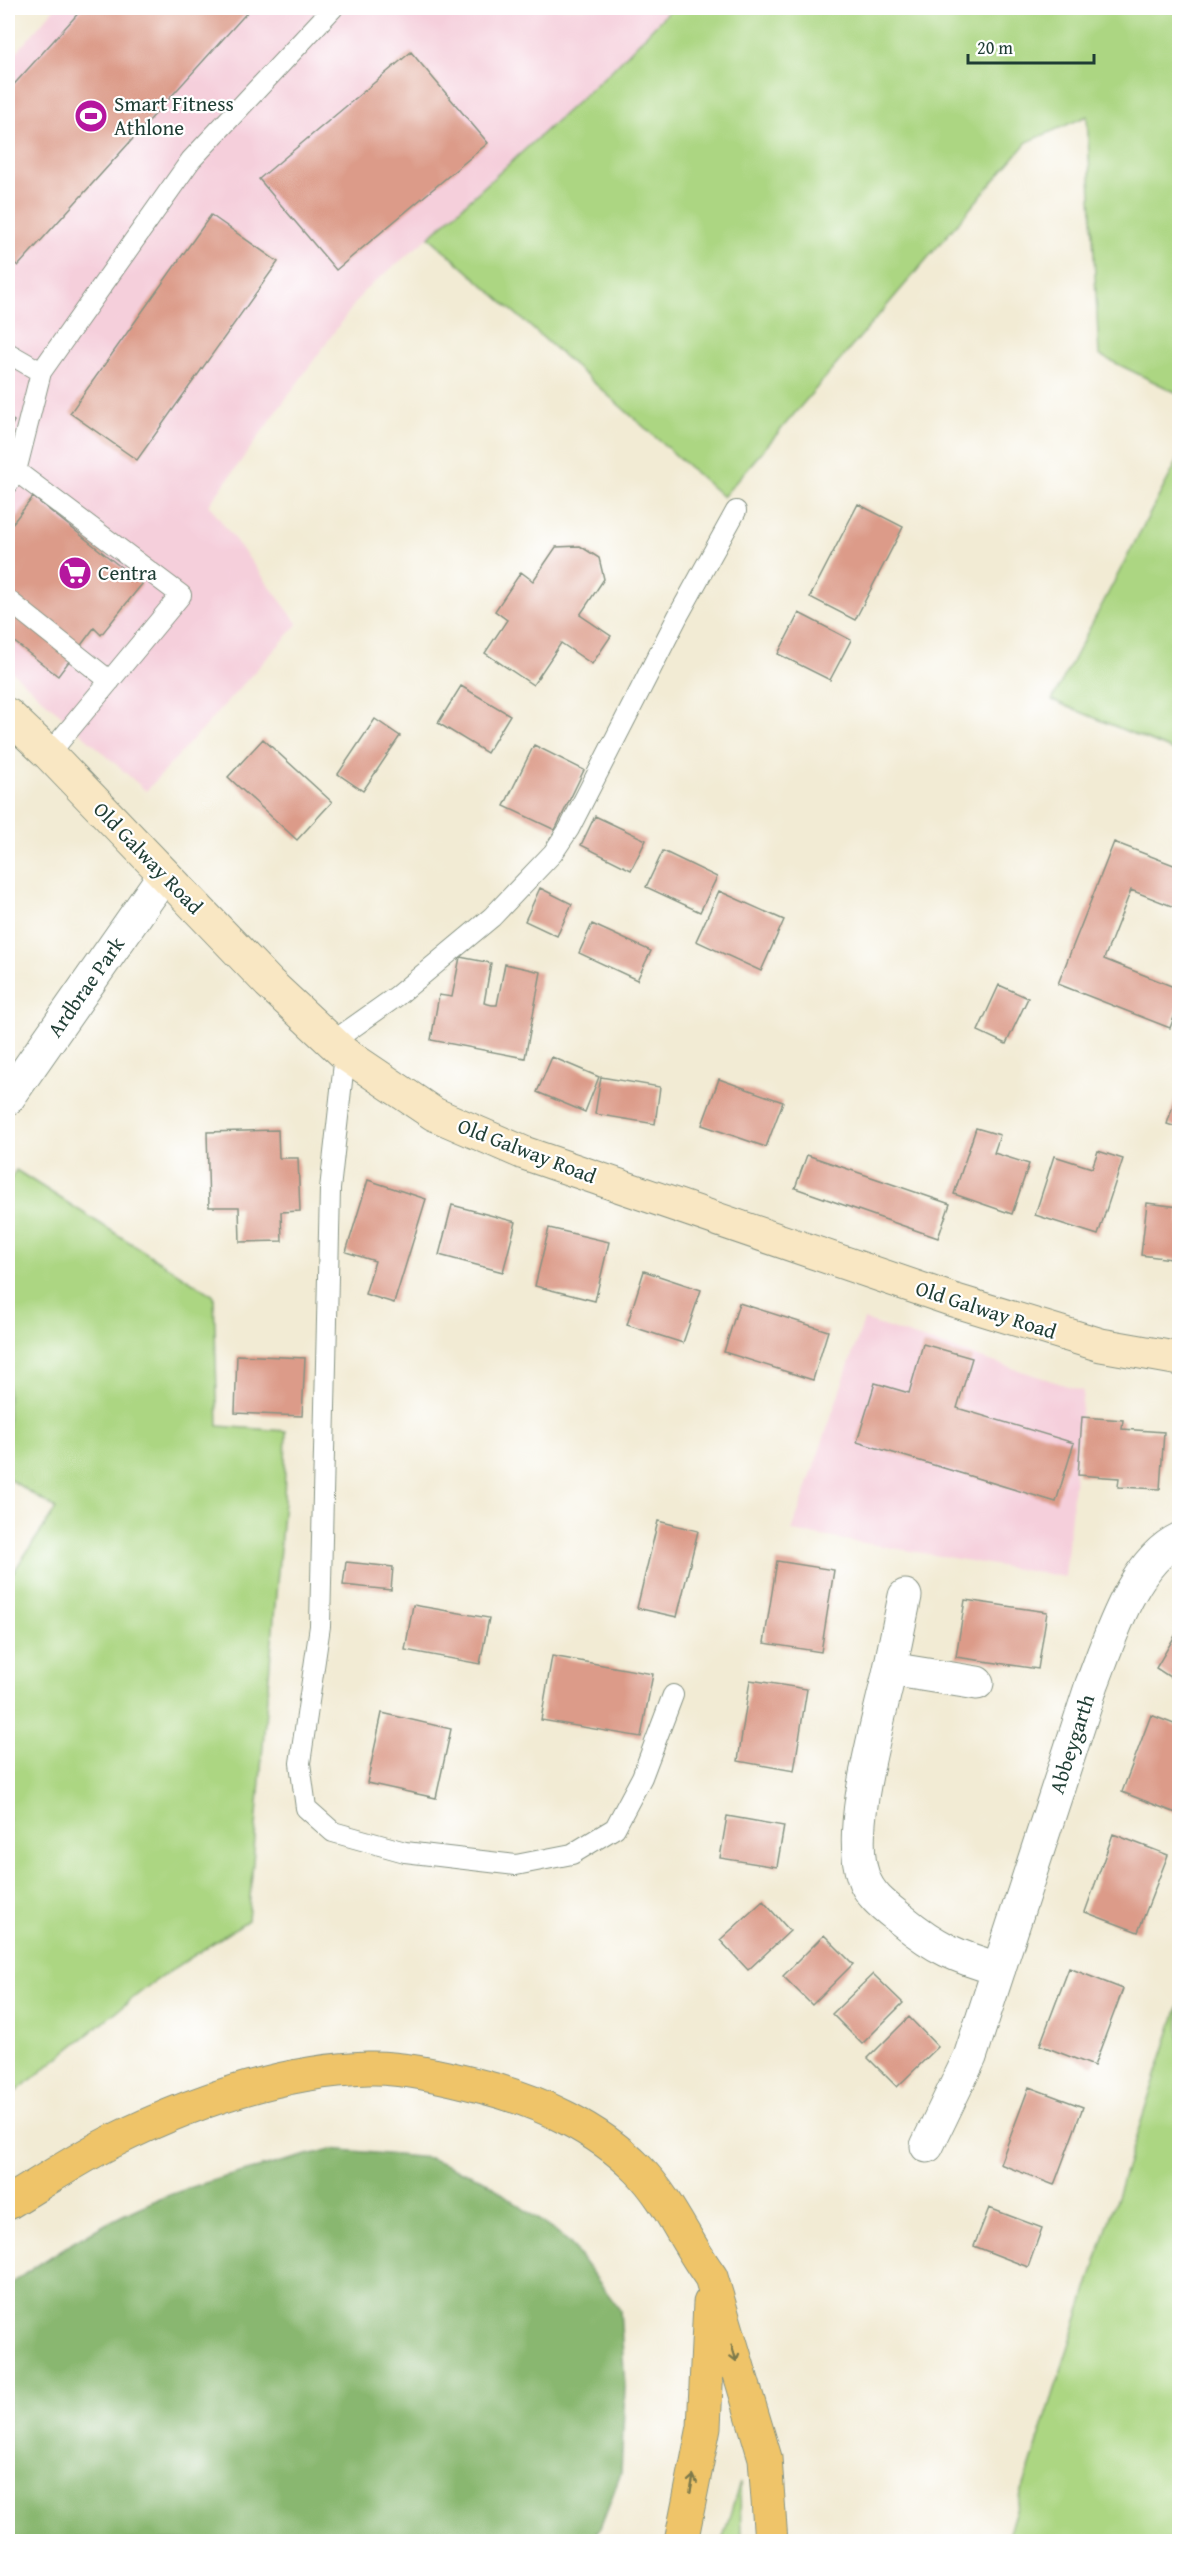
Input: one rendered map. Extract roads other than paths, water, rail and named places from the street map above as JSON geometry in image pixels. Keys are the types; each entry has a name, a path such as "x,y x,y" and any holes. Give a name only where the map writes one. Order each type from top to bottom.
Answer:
{"highway":[{"path":"8,2203 108,2144 214,2098 300,2074 370,2068 450,2078 526,2098 589,2132 637,2168 662,2197 693,2253 711,2277 765,2458 771,2541"},
{"path":"681,2541 704,2427 711,2277"}],"main road":[{"name":"Old Galway Road","path":"8,715 50,754 269,983 339,1048 434,1113 524,1153 1042,1328 1101,1345 1179,1359"}],"street":[{"name":"Ardbrae Park","path":"8,1098 164,875"},
{"name":"Abbeygarth","path":"927,2146 970,2057 1092,1684 1115,1626 1154,1557 1164,1546 1179,1539"},
{"path":"904,1596 857,1826 858,1857 863,1878 874,1896 938,1947 954,1956 999,1969"},
{"path":"890,1669 977,1683"}],"lane":[{"path":"50,754 181,595 12,478 42,372 191,159 333,8"},
{"path":"8,353 42,372"},
{"path":"673,1695 642,1777 615,1828 573,1854 516,1865 405,1852 333,1832 306,1808 300,1763 320,1626 330,1190 339,1048 492,917 553,853 569,829 678,616 736,511"},
{"path":"8,600 110,681"}],"place":[{"name":"Smart Fitness Athlone","path":"91,116"},
{"name":"Centra","path":"75,573"}]}
